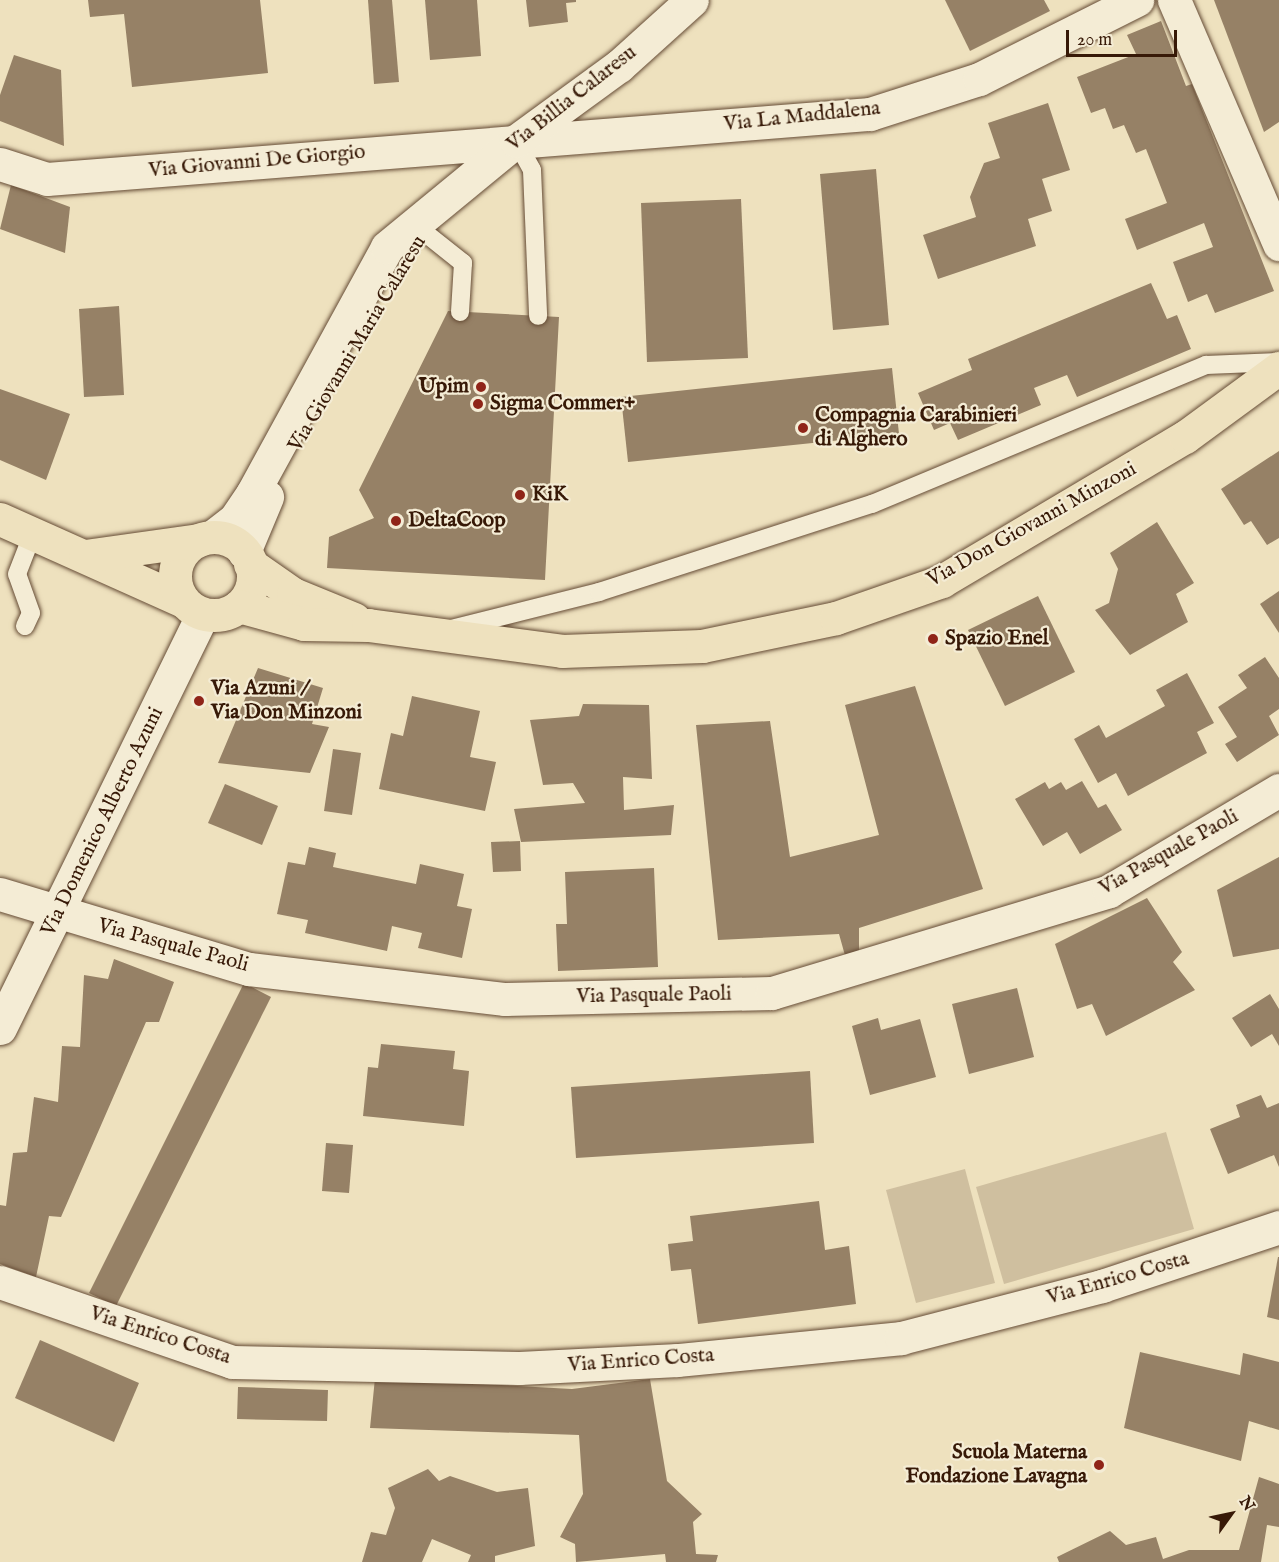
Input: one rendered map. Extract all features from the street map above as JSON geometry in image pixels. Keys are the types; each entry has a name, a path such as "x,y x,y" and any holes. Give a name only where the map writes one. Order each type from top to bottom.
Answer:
{"main road":[{"name":"Via Don Giovanni Minzoni","path":"239,606 304,624 368,625 562,651 691,646 836,618 942,580 1185,437 1279,368"},
{"path":"0,519 85,556 193,608 228,613 239,606 252,583 247,558 234,542 206,539 85,556"},
{"path":"193,608 176,566 206,539"},
{"name":"Via Don Giovanni Minzoni","path":"247,558 293,594 368,625"}],"street":[{"name":"Via Billia Calaresu","path":"452,196 516,141 619,66 692,0"},
{"name":"Via La Maddalena","path":"516,141 870,114 979,79 1137,0"},
{"path":"1174,0 1279,244"},
{"name":"Via Giovanni De Giorgio","path":"0,164 47,179 516,141"},
{"name":"Via Giovanni Maria Calaresu","path":"247,558 265,500 424,232 452,196"},
{"name":"Via Giovanni Maria Calaresu","path":"206,539 235,519 252,494 387,247 452,196"},
{"name":"Via Domenico Alberto Azuni","path":"0,1028 59,914 193,608"},
{"name":"Via Pasquale Paoli","path":"0,894 59,914 249,969 505,999 772,993 1109,891 1279,790"},
{"name":"Via Enrico Costa","path":"0,1282 232,1362 519,1368 678,1360 901,1338 1102,1286 1279,1227"}],"lane":[{"path":"516,141 532,170 538,316"},
{"path":"424,232 463,263 460,312"},
{"path":"433,633 599,591 872,504 1206,365 1279,362"},
{"path":"25,626 31,614 17,574 33,533"}],"shaded area":[{"path":"1166,1132 1194,1229 1004,1284 976,1187"},
{"path":"965,1169 995,1283 916,1303 886,1190"}],"building":[{"path":"88,0 260,0 268,73 132,87 124,14 90,17"},
{"path":"368,0 392,0 399,82 374,84"},
{"path":"425,0 477,0 481,56 430,60"},
{"path":"526,0 576,0 576,2 566,3 568,22 529,27"},
{"path":"945,0 1044,0 1050,11 970,51"},
{"path":"1214,0 1279,0 1279,122 1264,132"},
{"path":"1161,21 1186,86 1192,84 1274,291 1215,313 1207,294 1188,302 1173,262 1213,247 1204,223 1137,250 1125,219 1167,203 1146,149 1136,153 1124,125 1113,129 1105,108 1091,113 1077,77 1136,54 1127,35"},
{"path":"14,55 61,70 64,146 0,121 0,95"},
{"path":"1048,103 1070,170 1042,179 1052,211 1028,219 1036,246 938,279 923,235 976,217 970,197 984,163 1000,158 988,123"},
{"path":"876,169 889,325 833,330 820,174"},
{"path":"11,185 70,207 65,253 0,229"},
{"path":"741,199 748,358 647,362 641,203"},
{"path":"1151,283 1167,319 1177,315 1191,349 1077,397 1067,375 1034,388 1041,405 958,440 950,423 934,430 918,393 972,370 968,359"},
{"path":"119,306 124,395 84,397 79,309"},
{"name":"Sigma Commer+","path":"448,311 559,317 545,580 327,568 329,537 374,518 359,490"},
{"path":"892,368 899,434 628,462 621,397"},
{"path":"0,389 70,414 46,480 0,460"},
{"path":"1279,451 1279,538 1267,545 1251,521 1244,525 1221,489"},
{"path":"1157,522 1194,583 1176,594 1188,622 1130,655 1095,610 1109,603 1118,569 1110,553"},
{"path":"1279,591 1279,633 1260,604"},
{"path":"1038,596 1075,672 1005,706 968,630"},
{"path":"1265,657 1279,678 1279,709 1269,716 1279,735 1237,762 1225,744 1237,737 1218,707 1247,688 1238,675"},
{"path":"258,668 323,688 312,724 329,727 310,773 218,763"},
{"path":"1187,673 1214,723 1197,732 1207,753 1128,796 1116,773 1098,783 1074,739 1099,725 1106,738 1165,706 1156,690"},
{"path":"915,686 983,889 859,928 859,957 846,959 839,934 718,940 696,725 770,721 790,857 879,835 845,705"},
{"path":"412,696 480,711 470,757 496,762 485,811 379,789 391,733 403,736"},
{"path":"583,704 649,705 652,779 623,777 624,810 674,805 671,835 521,842 514,809 585,803 573,783 543,785 530,720 579,716"},
{"path":"333,749 361,753 352,815 324,811"},
{"path":"1082,781 1098,808 1106,804 1122,830 1080,854 1067,832 1043,846 1015,799 1045,782 1049,789 1061,782 1066,790"},
{"path":"225,784 278,806 262,845 208,823"},
{"path":"520,841 521,871 493,872 491,842"},
{"path":"309,847 336,853 333,867 416,884 420,864 464,874 457,906 472,909 462,958 418,948 422,933 392,926 387,951 305,933 308,920 277,914 288,862 305,865"},
{"path":"1279,857 1279,949 1233,957 1217,890"},
{"path":"654,868 658,967 558,971 556,924 567,924 565,872"},
{"path":"1147,898 1182,952 1173,962 1195,990 1106,1036 1092,1004 1077,1009 1055,944"},
{"path":"114,959 174,982 159,1022 146,1022 61,1217 49,1216 36,1277 0,1264 0,1205 6,1206 13,1153 27,1152 34,1097 58,1102 62,1046 80,1047 84,975 108,979"},
{"path":"244,983 271,997 116,1306 89,1293"},
{"path":"1017,988 1034,1057 969,1074 952,1004"},
{"path":"1270,994 1279,1009 1279,1046 1272,1034 1251,1047 1232,1018"},
{"path":"878,1018 881,1030 920,1019 936,1077 870,1095 852,1026"},
{"path":"381,1044 455,1051 453,1069 469,1071 464,1126 363,1116 368,1067 378,1068"},
{"path":"810,1071 814,1143 576,1158 571,1087"},
{"path":"1261,1095 1267,1108 1279,1103 1279,1167 1274,1155 1228,1174 1210,1129 1240,1117 1236,1105"},
{"path":"326,1143 353,1145 349,1193 322,1191"},
{"path":"819,1201 825,1250 849,1246 856,1304 698,1324 691,1269 671,1271 668,1244 693,1241 690,1216"},
{"path":"1279,1257 1279,1320 1267,1317"},
{"path":"40,1340 139,1383 114,1442 15,1398"},
{"path":"1140,1352 1240,1375 1243,1353 1279,1362 1279,1430 1249,1421 1241,1461 1124,1428"},
{"path":"375,1378 572,1389 650,1379 667,1481 702,1514 693,1522 696,1554 718,1555 716,1562 666,1562 665,1554 576,1562 575,1544 560,1537 583,1494 579,1435 370,1428"},
{"path":"238,1387 328,1390 327,1421 237,1419"},
{"path":"428,1469 439,1481 450,1476 497,1492 528,1488 535,1546 495,1556 495,1562 468,1562 471,1555 432,1539 422,1562 362,1562 371,1532 386,1535 395,1508 388,1488"},
{"path":"1259,1477 1279,1484 1279,1527 1267,1525 1261,1562 1059,1562 1057,1557 1110,1531 1126,1545 1156,1537 1163,1559 1189,1550 1239,1550"}],"place":[{"name":"Upim","path":"481,387"},
{"name":"Sigma Commer+","path":"478,404"},
{"name":"Compagnia Carabinieri di Alghero","path":"803,428"},
{"name":"KiK","path":"520,495"},
{"name":"DeltaCoop","path":"396,521"},
{"name":"Spazio Enel","path":"933,639"},
{"name":"Via Azuni / Via Don Minzoni","path":"199,701"},
{"name":"Scuola Materna Fondazione Lavagna","path":"1099,1465"}]}
